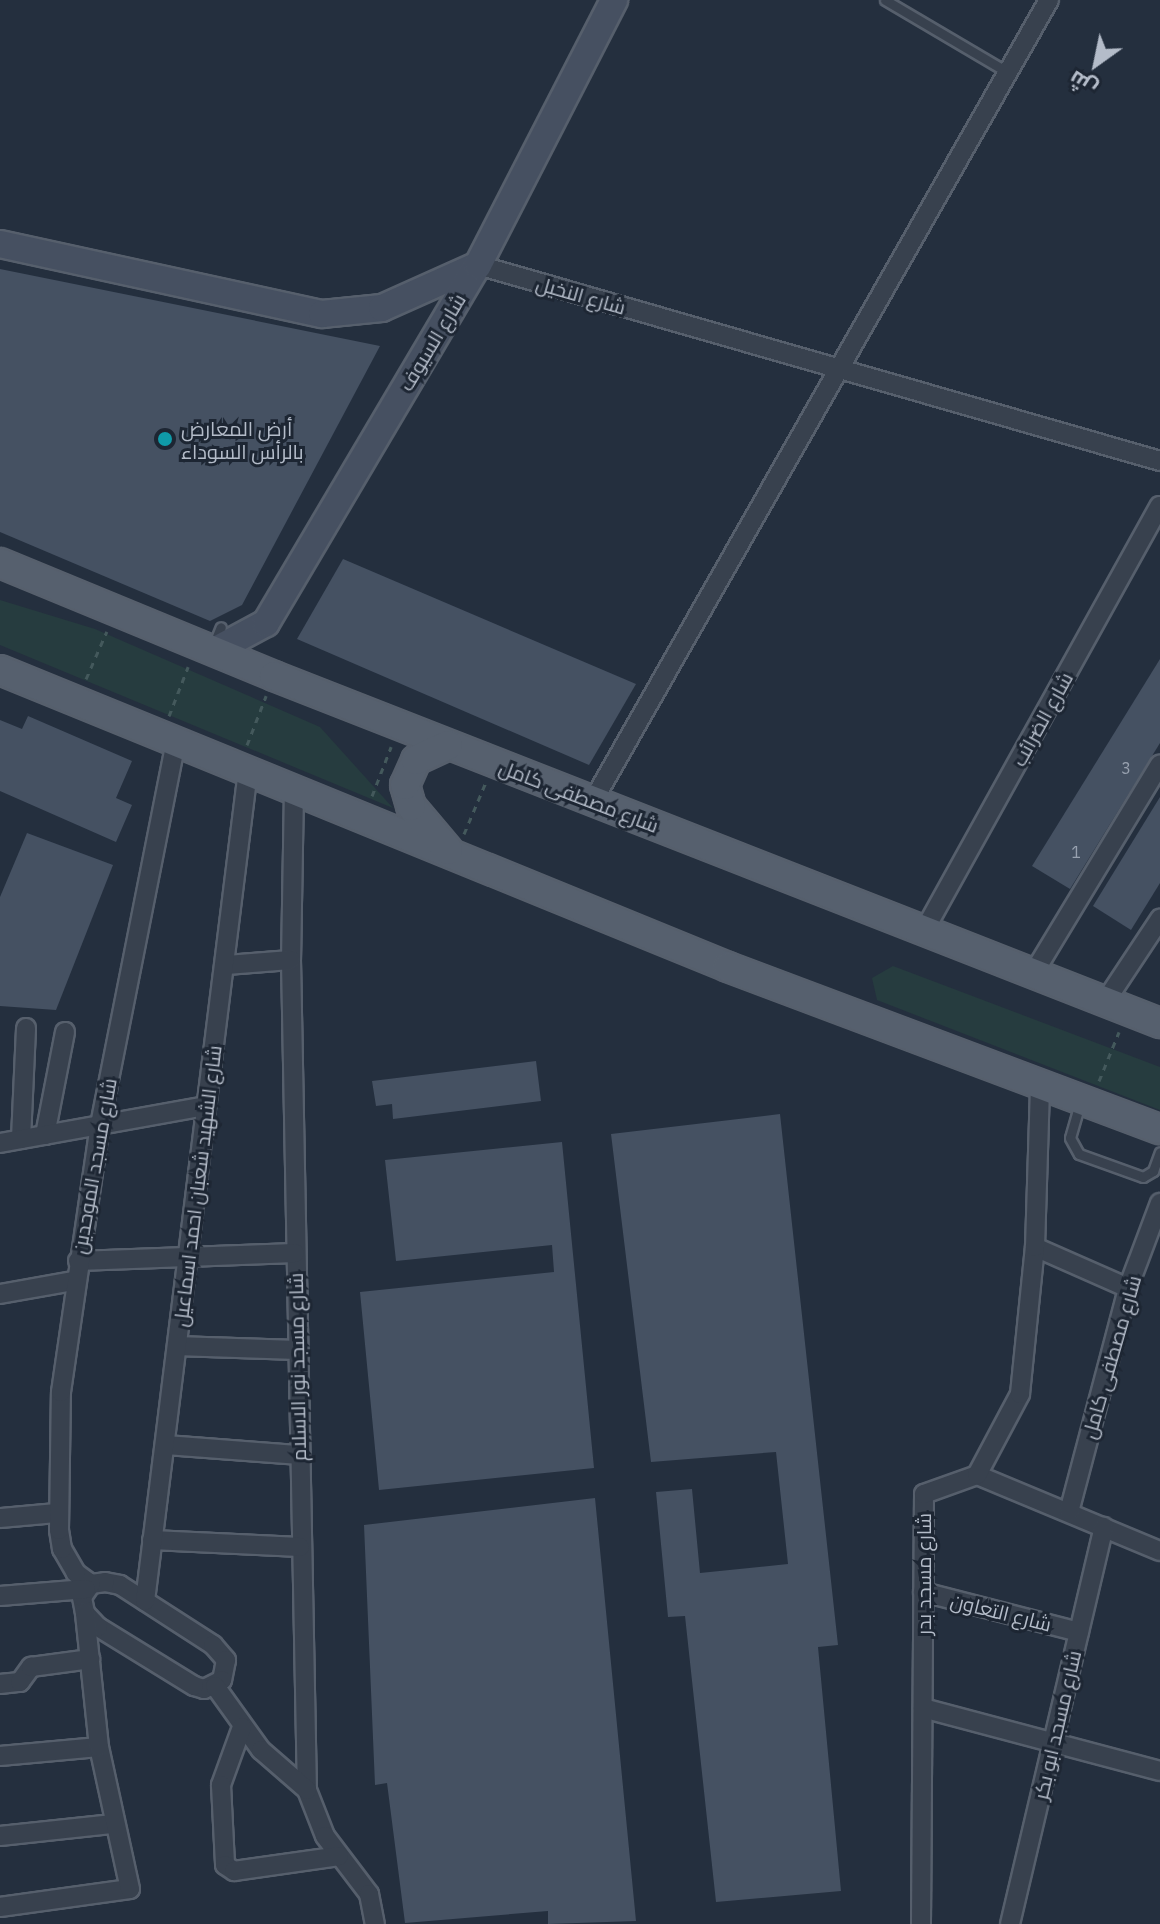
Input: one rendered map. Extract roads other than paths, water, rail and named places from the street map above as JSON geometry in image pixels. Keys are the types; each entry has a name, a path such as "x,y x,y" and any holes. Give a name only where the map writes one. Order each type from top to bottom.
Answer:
{"main road":[{"name":"شارع السيوف","path":"210,643 266,623 478,265 614,0"},
{"path":"0,244 322,314 382,308 478,265"},
{"name":"شارع مصطفى كامل","path":"0,563 116,611 210,643 274,676 1160,1023"},
{"path":"0,670 454,855 1160,1129"},
{"path":"448,745 416,760 405,785 411,806 454,855"}],"street":[{"path":"593,801 835,370 1049,0"},
{"name":"شارع النخيل","path":"478,265 1160,461"},
{"name":"شارع الضرائب","path":"924,931 1160,506"},
{"name":"شارع مسجد الموحدين","path":"88,1587 62,1549 56,1513 61,1392 74,1281 168,739"},
{"path":"1033,974 1160,764"},
{"name":"شارع الشهيد شعبان احمد اسماعيل","path":"145,1601 226,965 243,769"},
{"name":"شارع مسجد نور الاسلام","path":"294,790 291,960 296,1350 307,1790 314,1814 339,1856 369,1894 375,1924"},
{"path":"1116,1006 1160,919"},
{"path":"226,965 291,960"},
{"path":"21,1139 26,1028"},
{"path":"45,1135 65,1032"},
{"path":"1040,1085 1035,1247 1020,1394 977,1475 1160,1551"},
{"path":"0,1143 206,1106"},
{"name":"شارع مصطفى كامل","path":"1069,1512 1128,1288 1160,1203"},
{"path":"1035,1247 1128,1288"},
{"path":"78,1261 295,1253"},
{"path":"0,1294 74,1281"},
{"path":"177,1346 296,1350"},
{"path":"165,1445 298,1455"},
{"name":"شارع مسجد بدر","path":"921,1924 924,1491 963,1484 977,1475"},
{"path":"0,1518 56,1513"},
{"name":"شارع مسجد ابو بكر","path":"1010,1924 1104,1527"},
{"path":"152,1540 300,1547"},
{"path":"0,1596 120,1585 220,1651 226,1670 215,1686"},
{"path":"0,1907 125,1893 131,1885 113,1824 99,1747 85,1613 88,1587"},
{"name":"شارع التعاون","path":"923,1592 1079,1632"},
{"path":"85,1613 194,1686 215,1686"},
{"path":"0,1684 20,1682 31,1667 90,1659"},
{"path":"215,1686 242,1727 307,1790"},
{"path":"923,1708 1160,1771"},
{"path":"242,1727 221,1785 229,1869 339,1856"},
{"path":"0,1756 99,1747"},
{"path":"0,1836 113,1824"}],"lane":[{"path":"885,0 1007,72"},
{"path":"1086,1102 1070,1138 1079,1154 1143,1177 1153,1171 1160,1152"}],"place":[{"name":"أرض المعارض بالرأس السوداء","path":"165,439"}]}
